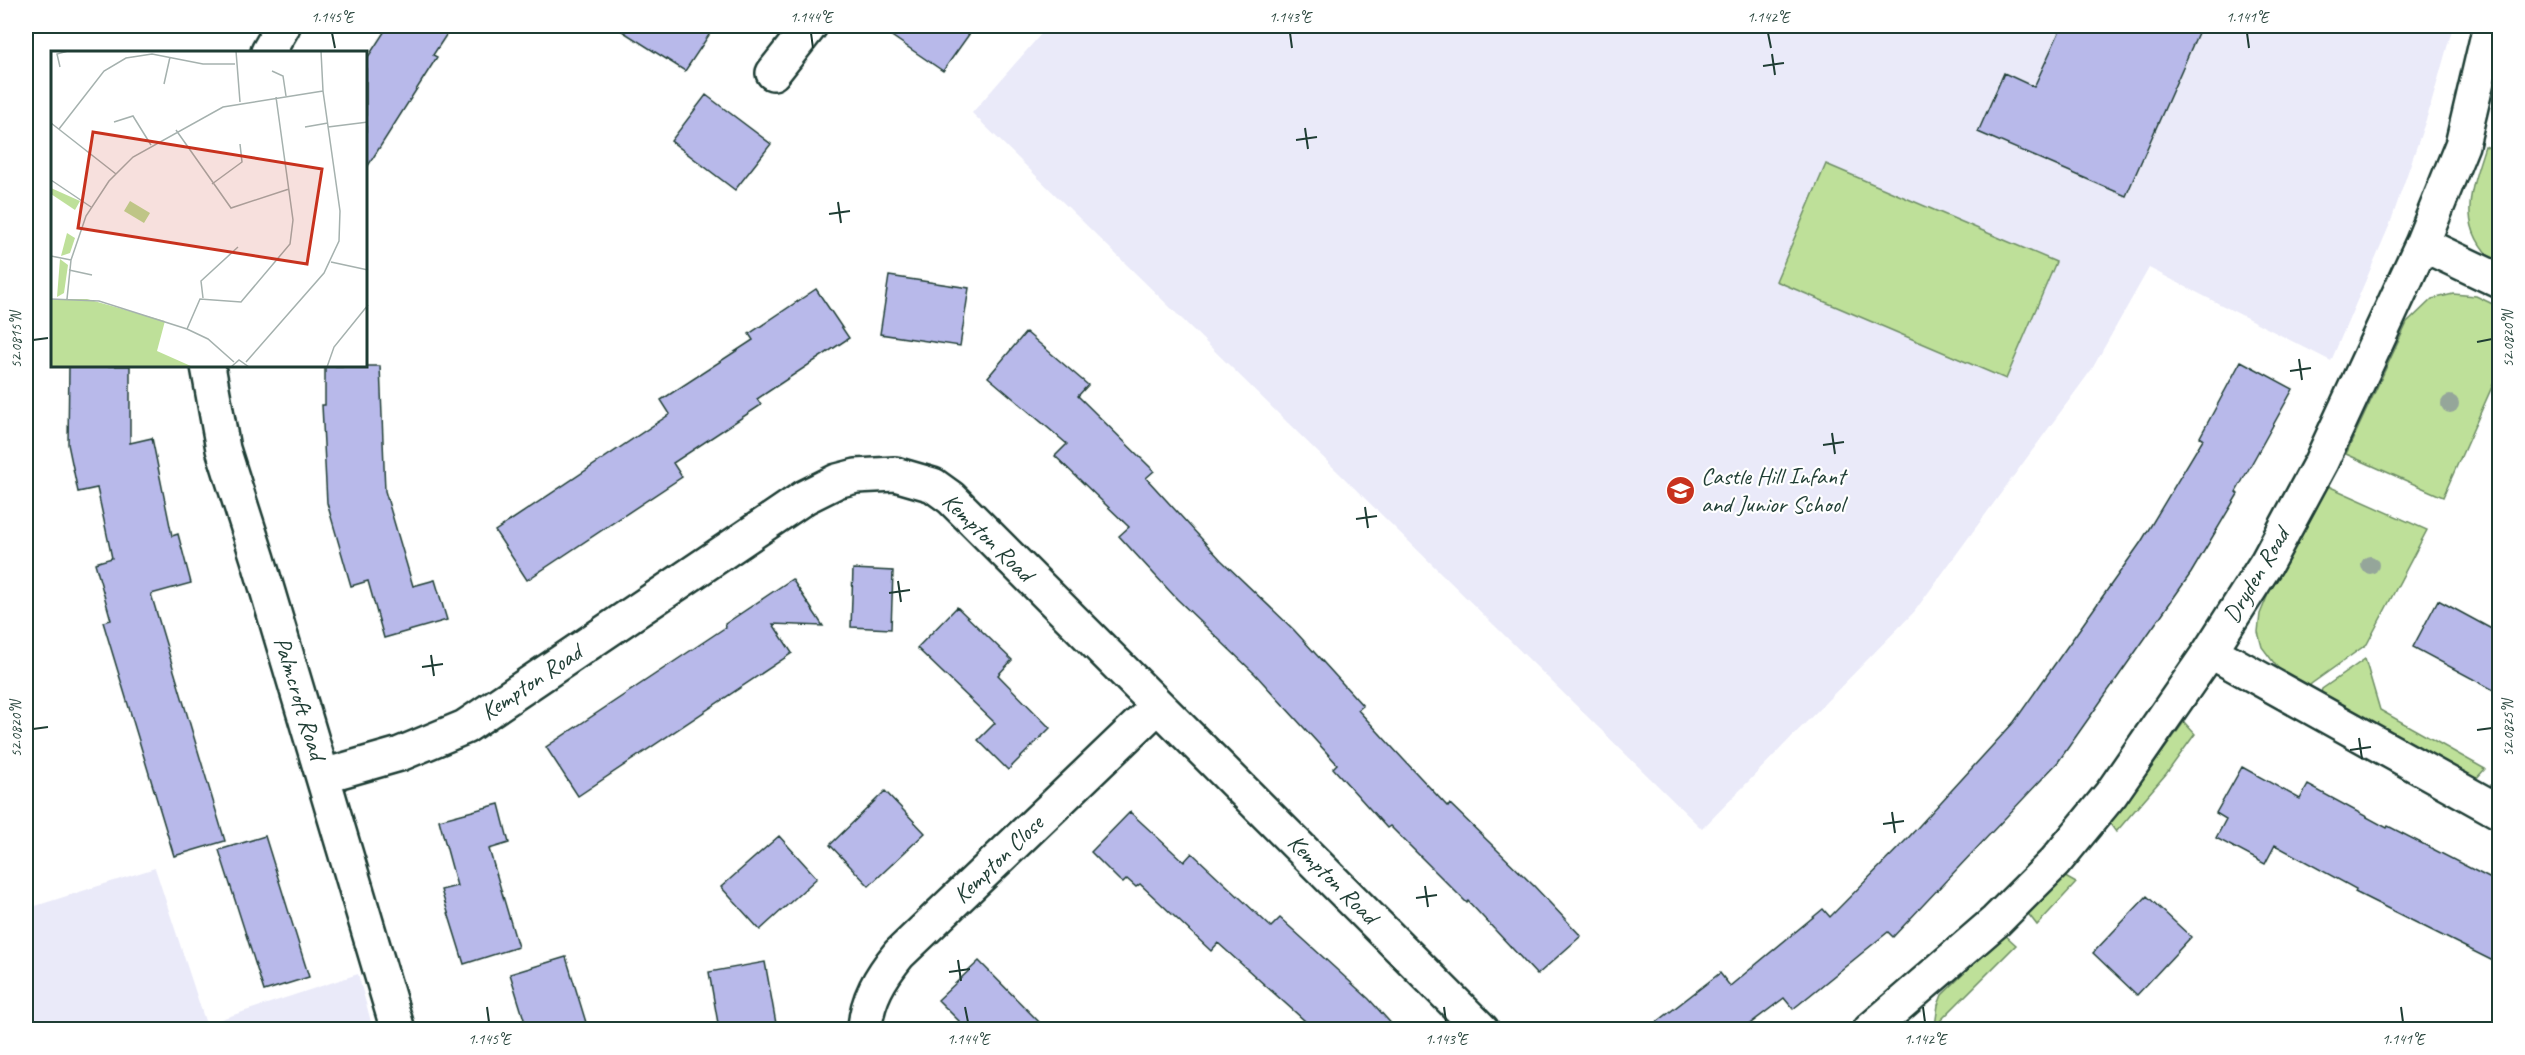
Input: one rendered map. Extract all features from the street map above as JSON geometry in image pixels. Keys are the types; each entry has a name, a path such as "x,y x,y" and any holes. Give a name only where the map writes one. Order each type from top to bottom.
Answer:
{"street":[{"path":"269,51 283,26"},
{"path":"773,73 810,26"},
{"name":"Dryden Road","path":"1883,1025 1996,921 2055,862 2111,794 2210,651 2266,562 2321,462 2422,244 2462,145 2490,26"},
{"path":"2422,244 2499,281"},
{"name":"Palmcroft Road","path":"208,368 223,449 398,1029"},
{"name":"Kempton Road","path":"323,776 400,754 465,727 805,497 837,481 856,476 895,474 914,478 933,485 951,498 1482,1029"},
{"path":"2210,651 2499,812"},
{"name":"Kempton Close","path":"865,1029 868,1004 875,988 899,954 1158,706"}],"shaded area":[{"name":"Castle Hill Infant and Junior School","path":"1048,26 2453,26 2430,108 2390,224 2331,361 2149,268 2092,369 1914,612 1702,829 972,113"},
{"path":"155,868 206,1024 358,974 373,1029 26,1029 26,909"}],"green space":[{"path":"2485,146 2499,152 2499,266 2485,252 2471,224 2471,195"},
{"path":"1826,164 2056,262 2006,379 1776,281"},
{"path":"2453,294 2476,296 2499,307 2499,371 2443,497 2346,454 2407,323 2432,299"},
{"path":"2328,486 2427,530 2367,644 2311,684 2307,691 2280,671 2262,647 2258,632 2260,614 2269,592"},
{"path":"2365,659 2380,710 2485,769 2473,782 2320,696 2322,689"},
{"path":"2184,722 2195,734 2166,774 2116,832 2108,821 2132,794"},
{"path":"2060,874 2076,883 2037,925 2026,911"},
{"path":"2004,934 2016,945 1935,1026 1942,995"}],"building":[{"path":"388,26 452,26 433,55 437,57 368,166 368,57"},
{"path":"614,26 715,26 685,71"},
{"path":"877,26 975,26 943,71"},
{"path":"2062,26 2201,26 2126,196 1978,132 2004,73 2034,87"},
{"path":"706,95 771,144 735,190 671,141"},
{"path":"889,276 969,288 960,346 880,334"},
{"path":"816,289 849,338 757,399 761,405 673,463 682,477 527,580 495,531 670,414 661,400 753,340 749,334"},
{"path":"1026,332 1088,385 1078,396 1154,471 1146,478 1221,560 1294,630 1363,706 1358,710 1403,759 1448,807 1450,804 1534,886 1581,936 1537,975 1468,901 1467,903 1390,826 1387,828 1333,768 1337,764 1255,674 1177,599 1119,536 1129,527 1055,456 1067,444 988,377"},
{"path":"2241,361 2293,389 2236,492 2238,494 2191,573 2058,762 1893,937 1888,932 1793,1009 1784,998 1743,1029 1648,1029 1720,973 1730,986 1823,909 1830,917 1909,837 2014,722 2141,542 2203,439 2200,437"},
{"path":"380,366 385,491 413,586 435,580 447,620 384,638 368,581 351,586 327,503 322,405 325,405 325,368"},
{"path":"69,368 130,368 130,443 152,438 172,536 178,534 191,583 151,594 225,841 174,856 103,622 111,620 95,563 112,558 97,488 78,492 68,444"},
{"path":"853,569 893,571 891,629 851,627"},
{"path":"792,579 823,626 773,624 792,653 578,796 546,747 726,627 725,624"},
{"path":"2438,600 2499,633 2499,693 2413,647"},
{"path":"957,607 1012,660 998,675 1050,728 1008,770 978,740 995,723 917,648"},
{"path":"2242,767 2300,799 2308,785 2387,828 2388,826 2499,883 2499,964 2355,892 2356,889 2275,845 2265,864 2216,838 2226,819 2216,813"},
{"path":"885,791 925,833 869,886 830,845"},
{"path":"499,804 509,843 489,849 518,947 464,964 441,890 457,886 439,820"},
{"path":"1130,812 1184,862 1192,853 1271,927 1280,918 1369,999 1396,1029 1314,1029 1218,943 1211,951 1140,884 1136,887 1127,879 1123,883 1119,880 1091,852"},
{"path":"265,836 309,977 264,991 219,850"},
{"path":"779,836 817,878 760,930 721,887"},
{"path":"2147,896 2191,937 2137,995 2093,953"},
{"path":"566,957 588,1029 527,1029 510,974"},
{"path":"979,961 1046,1029 967,1029 938,1000"},
{"path":"765,962 777,1029 719,1029 709,972"}],"place":[{"name":"Castle Hill Infant and Junior School","path":"1680,490"}]}
